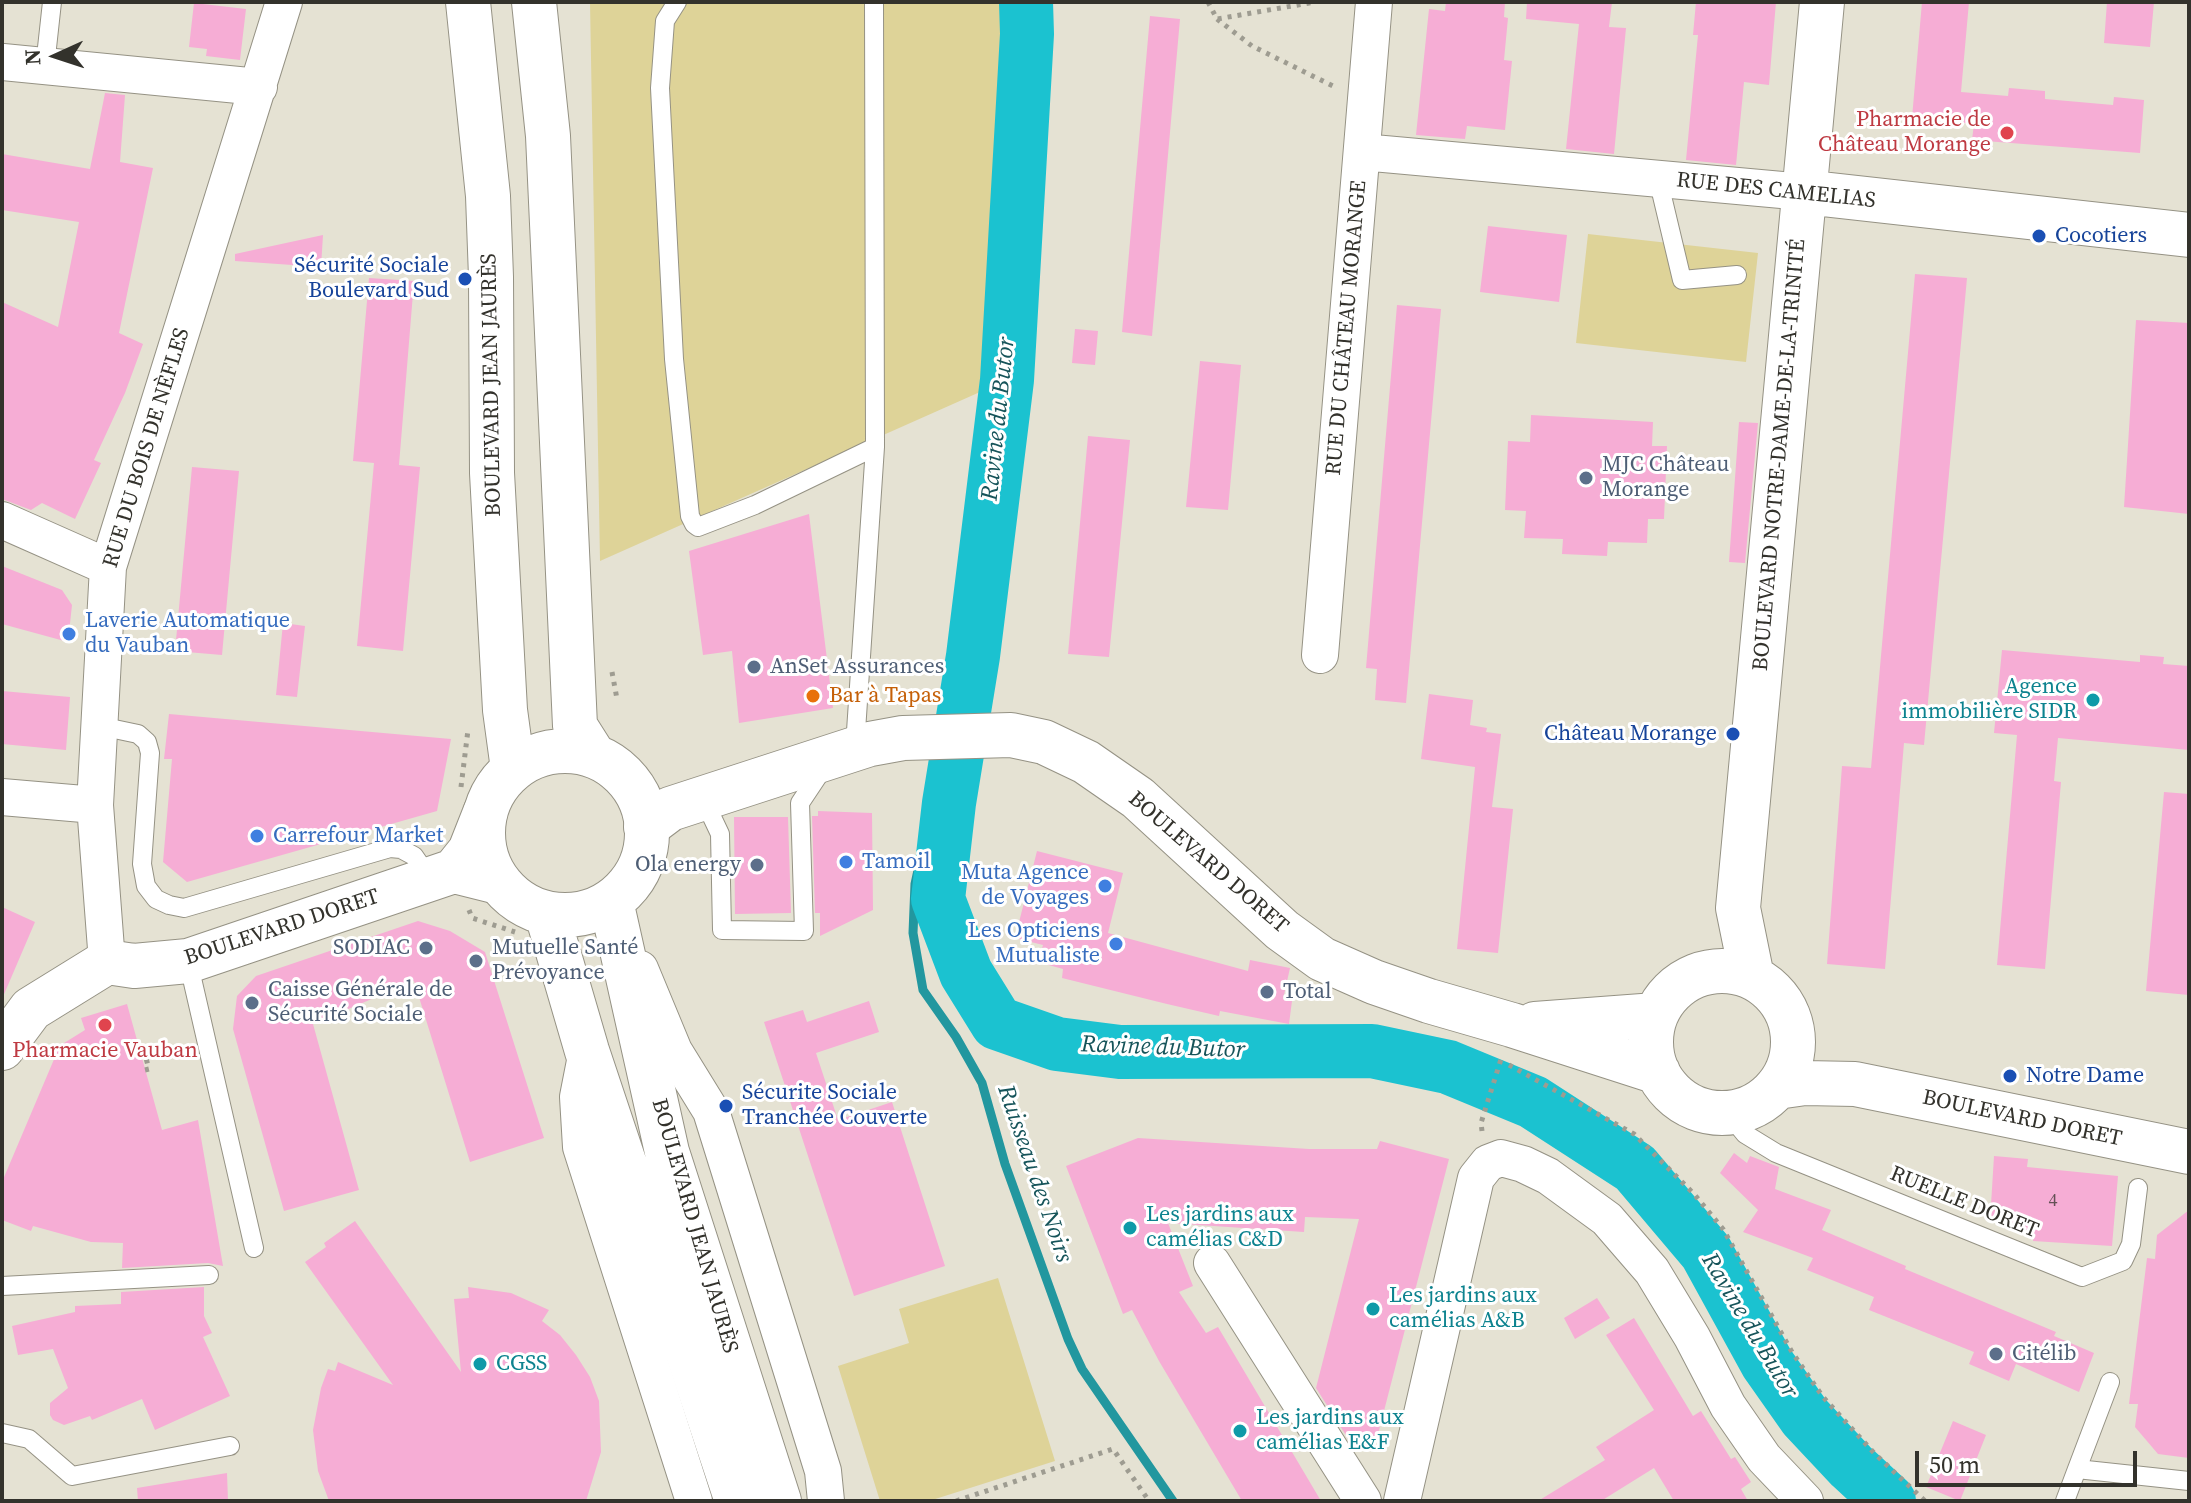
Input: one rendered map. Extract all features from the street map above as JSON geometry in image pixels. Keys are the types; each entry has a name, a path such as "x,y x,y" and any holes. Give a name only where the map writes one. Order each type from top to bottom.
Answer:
{"street":[{"name":"RUE DU BOIS DE NÈFLES","path":"107,962 95,805 108,567 284,2"},
{"name":"BOULEVARD JEAN JAURÈS","path":"468,2 488,196 492,473 505,710 513,769"},
{"path":"534,2 548,136 575,726 594,756"},
{"name":"RUE DU CHÂTEAU MORANGE","path":"1320,655 1374,2"},
{"name":"BOULEVARD NOTRE-DAME-DE-LA-TRINITÉ","path":"1752,977 1738,908 1822,2"},
{"path":"3,62 259,87"},
{"name":"RUE DES CAMELIAS","path":"1362,152 1804,192 2189,235"},
{"path":"2,520 108,567"},
{"name":"BOULEVARD DORET","path":"664,808 843,753 903,738 1011,735 1044,742 1086,762 1138,798 1282,930 1322,959 1506,1042 1658,1072"},
{"path":"549,752 571,752 594,756 664,808 628,885 611,901 587,913 547,914 522,904 498,882 486,858 472,804 513,769 549,752"},
{"path":"2,797 95,805"},
{"path":"442,875 470,851 472,804"},
{"path":"442,875 498,882"},
{"name":"BOULEVARD DORET","path":"107,962 134,966 188,961 442,875"},
{"path":"611,901 674,1051 711,1111 823,1471 826,1501"},
{"name":"BOULEVARD JEAN JAURÈS","path":"611,901 667,1152 779,1501"},
{"name":"BOULEVARD NOTRE-DAME-DE-LA-TRINITÉ","path":"1704,973 1738,908"},
{"name":"BOULEVARD JEAN JAURÈS","path":"547,914 587,1051 737,1501"},
{"path":"2,1048 31,1009 107,962"},
{"path":"1728,971 1752,977 1768,987 1781,1002 1790,1020 1793,1039 1786,1073 1777,1087 1755,1105 1728,1113 1707,1112 1686,1104 1670,1090 1658,1072 1652,1044 1656,1015 1668,996 1684,982 1704,973 1728,971"},
{"name":"BOULEVARD DORET","path":"1506,1042 1656,1015"},
{"name":"BOULEVARD DORET","path":"1793,1039 1855,1084"},
{"path":"587,1051 578,1097 581,1147 694,1501"},
{"name":"BOULEVARD DORET","path":"1777,1087 1805,1083 1855,1084 2189,1152"},
{"path":"1402,1501 1476,1178 1488,1163 1501,1158 1548,1176 1607,1219 1652,1271 1692,1337 1728,1406 1764,1458 1805,1501"},
{"path":"1212,1263 1363,1501"}],"lane":[{"path":"45,66 52,2"},
{"path":"677,2 665,21 660,88 674,359 690,516 698,527 755,505 875,447"},
{"path":"664,808 720,834 722,930 804,931 800,803 843,753 875,447 874,2"},
{"path":"1658,179 1682,280 1737,275"},
{"path":"100,726 138,734 147,742 150,753 142,864 146,886 156,899 169,905 184,908 390,848 401,849 442,875"},
{"path":"188,961 254,1248"},
{"name":"RUELLE DORET","path":"1728,1113 1745,1134 1776,1153 2082,1277 2123,1261 2131,1244 2138,1188"},
{"path":"2,1286 209,1275"},
{"path":"2065,1501 2110,1382"},
{"path":"2,1433 29,1439 72,1476 230,1446"},
{"path":"2077,1469 2189,1481"}],"path":[{"path":"1208,2 1217,19 1252,46 1364,102"},
{"path":"1217,19 1315,2"},
{"path":"469,727 472,804"},
{"path":"1506,1042 1634,1134 1694,1194 1723,1229 1792,1352 1823,1397 1875,1454 1925,1501"},
{"path":"145,1070 149,1069 144,1051 158,1047"},
{"path":"1481,1123 1498,1067"},
{"path":"956,1501 1113,1449 1149,1501"}],"shaded area":[{"path":"590,2 1026,2 1027,34 1007,380 600,561"},
{"path":"1588,234 1758,253 1746,362 1576,343"},
{"path":"998,1278 1055,1461 929,1501 880,1501 838,1366 909,1343 899,1309"}],"building":[{"path":"1446,2 1505,2 1504,17 1508,18 1504,60 1512,61 1505,130 1467,126 1465,139 1416,135 1429,9 1445,11"},
{"path":"1527,2 1612,2 1609,27 1626,28 1614,154 1566,149 1579,24 1526,19"},
{"path":"1696,2 1776,2 1769,85 1744,82 1736,165 1686,160 1698,35 1693,35"},
{"path":"1922,2 1969,2 1961,92 2008,96 2009,88 2045,91 2045,99 2113,105 2114,97 2144,100 2140,153 1972,140 1974,124 1912,118"},
{"path":"2107,2 2154,2 2150,47 2104,43"},
{"path":"194,3 246,9 240,60 206,56 207,49 189,47"},
{"path":"1150,16 1180,19 1152,336 1122,332"},
{"path":"105,93 125,95 120,162 153,168 119,333 143,344 125,393 94,460 101,463 75,519 42,503 31,510 2,499 2,302 58,327 79,222 2,210 2,154 90,169"},
{"path":"1488,226 1567,235 1559,302 1480,292"},
{"path":"323,235 321,267 235,261 235,254"},
{"path":"1915,274 1967,278 1924,745 1904,743 1885,969 1827,964 1842,766 1871,768"},
{"path":"369,278 414,281 399,465 420,467 403,651 357,646 374,463 353,461"},
{"path":"1397,305 1441,309 1406,703 1375,700 1377,669 1366,668"},
{"path":"2136,320 2189,323 2189,514 2124,507"},
{"path":"1075,329 1098,331 1095,365 1072,363"},
{"path":"1200,361 1241,365 1228,510 1186,507"},
{"name":"MJC Château Morange","path":"1531,415 1653,422 1652,446 1667,446 1664,519 1648,519 1647,543 1608,542 1607,556 1562,554 1563,539 1524,538 1526,511 1505,510 1508,441 1530,442"},
{"path":"1739,422 1758,423 1745,563 1729,562"},
{"path":"1088,436 1130,440 1109,657 1068,654"},
{"path":"192,467 239,471 222,655 175,651"},
{"path":"809,514 833,708 739,723 732,651 703,655 689,551"},
{"path":"2,566 62,590 72,605 68,642 2,624"},
{"path":"283,623 305,626 297,697 276,695"},
{"path":"2002,650 2140,662 2140,655 2164,657 2163,664 2189,666 2189,750 2058,738 2054,781 2061,782 2045,969 1997,965 2017,735 1994,733"},
{"path":"2,691 70,697 66,750 2,744"},
{"path":"1429,694 1473,700 1470,725 1501,734 1492,807 1513,809 1498,953 1457,949 1475,767 1421,759"},
{"name":"Carrefour Market","path":"169,714 451,739 437,811 187,882 163,862 172,759 164,759"},
{"path":"2164,792 2189,794 2189,995 2146,991"},
{"name":"Tamoil","path":"818,811 872,813 873,910 820,936 820,913 815,913 812,816 818,816"},
{"name":"Ola energy","path":"734,817 788,817 791,913 735,914"},
{"path":"1037,851 1123,873 1108,933 1248,971 1250,960 1290,968 1283,999 1292,1001 1289,1024 1220,1011 1219,1016 1167,1004 1062,978 1063,969 1038,962 1043,945 1015,938"},
{"path":"2,907 35,922 2,999"},
{"path":"418,921 450,931 485,952 544,1138 470,1162 414,981 313,1024 359,1190 284,1211 233,1029 237,996 256,976"},
{"path":"869,1001 879,1032 816,1053 838,1120 892,1102 945,1266 854,1296 764,1022 803,1010 807,1022"},
{"path":"127,1004 162,1130 198,1120 223,1266 208,1263 122,1268 123,1243 91,1242 33,1226 31,1231 2,1220 2,1182 55,1057 48,1053 85,1030 81,1018"},
{"path":"1138,1138 1309,1149 1377,1149 1380,1141 1449,1159 1377,1438 1356,1451 1316,1388 1359,1219 1305,1217 1304,1232 1168,1223 1193,1286 1179,1292 1206,1333 1218,1327 1321,1501 1242,1501 1132,1310 1123,1314 1066,1166"},
{"path":"1734,1153 1747,1163 1750,1156 1779,1167 1775,1189 1831,1210 1822,1230 1906,1266 1905,1269 2056,1332 2054,1336 2094,1353 2079,1392 2016,1364 2009,1381 1969,1364 1974,1352 1869,1310 1874,1297 1807,1270 1813,1258 1743,1232 1758,1210 1720,1173"},
{"path":"1994,1156 2028,1159 2027,1167 2118,1176 2112,1246 2033,1241 2034,1231 2020,1229 2021,1223 1990,1221"},
{"path":"2189,1210 2189,1458 2158,1454 2135,1427 2138,1404 2129,1404 2147,1258 2155,1259 2157,1235"},
{"name":"CGSS","path":"355,1221 461,1372 454,1299 469,1298 468,1287 511,1293 549,1310 542,1321 560,1335 576,1355 590,1377 599,1401 601,1452 586,1501 329,1501 318,1471 313,1430 328,1369 335,1371 338,1362 393,1385 305,1262 326,1247 324,1243"},
{"path":"204,1287 204,1316 212,1333 203,1337 230,1396 155,1430 142,1399 92,1420 90,1416 64,1425 53,1420 50,1403 68,1388 53,1349 18,1355 12,1326 75,1312 75,1306 121,1304 121,1292"},
{"path":"1597,1298 1610,1318 1575,1339 1564,1318"},
{"path":"1634,1318 1693,1416 1701,1411 1731,1459 1735,1457 1751,1482 1741,1489 1748,1501 1674,1501 1654,1468 1601,1501 1538,1501 1605,1460 1596,1447 1654,1410 1606,1335"},
{"path":"1953,1421 1986,1435 1960,1501 1926,1487"},
{"path":"227,1473 228,1501 138,1501 137,1488"}],"waterway":[{"name":"Ravine du Butor","path":"1026,2 1027,34 1007,380 973,656 949,803 938,899 966,973 997,1023 1057,1044 1120,1052 1372,1051 1448,1067 1533,1102 1635,1168 1706,1252 1767,1363 1805,1417 1889,1501"},
{"name":"Ruisseau des Noirs","path":"949,803 922,852 915,884 913,933 923,990 956,1037 982,1083 1005,1164 1068,1339 1082,1369 1173,1501"}],"place":[{"name":"Pharmacie de Château Morange","path":"2007,133"},
{"name":"Cocotiers","path":"2039,236"},
{"name":"Sécurité Sociale Boulevard Sud","path":"465,279"},
{"name":"MJC Château Morange","path":"1586,478"},
{"name":"Laverie Automatique du Vauban","path":"69,634"},
{"name":"AnSet Assurances","path":"754,667"},
{"name":"Bar à Tapas","path":"813,696"},
{"name":"Agence immobilière SIDR","path":"2093,700"},
{"name":"Château Morange","path":"1733,734"},
{"name":"Carrefour Market","path":"257,836"},
{"name":"Tamoil","path":"846,862"},
{"name":"Ola energy","path":"757,865"},
{"name":"Muta Agence de Voyages","path":"1105,886"},
{"name":"Les Opticiens Mutualiste","path":"1116,944"},
{"name":"SODIAC","path":"426,948"},
{"name":"Mutuelle Santé Prévoyance","path":"476,961"},
{"name":"Total","path":"1267,992"},
{"name":"Caisse Générale de Sécurité Sociale","path":"252,1003"},
{"name":"Pharmacie Vauban","path":"105,1025"},
{"name":"Notre Dame","path":"2010,1076"},
{"name":"Sécurite Sociale Tranchée Couverte","path":"726,1106"},
{"name":"Les jardins aux camélias C&D","path":"1130,1228"},
{"name":"Les jardins aux camélias A&B","path":"1373,1309"},
{"name":"Citélib","path":"1996,1354"},
{"name":"CGSS","path":"480,1364"},
{"name":"Les jardins aux camélias E&F","path":"1240,1431"}]}
